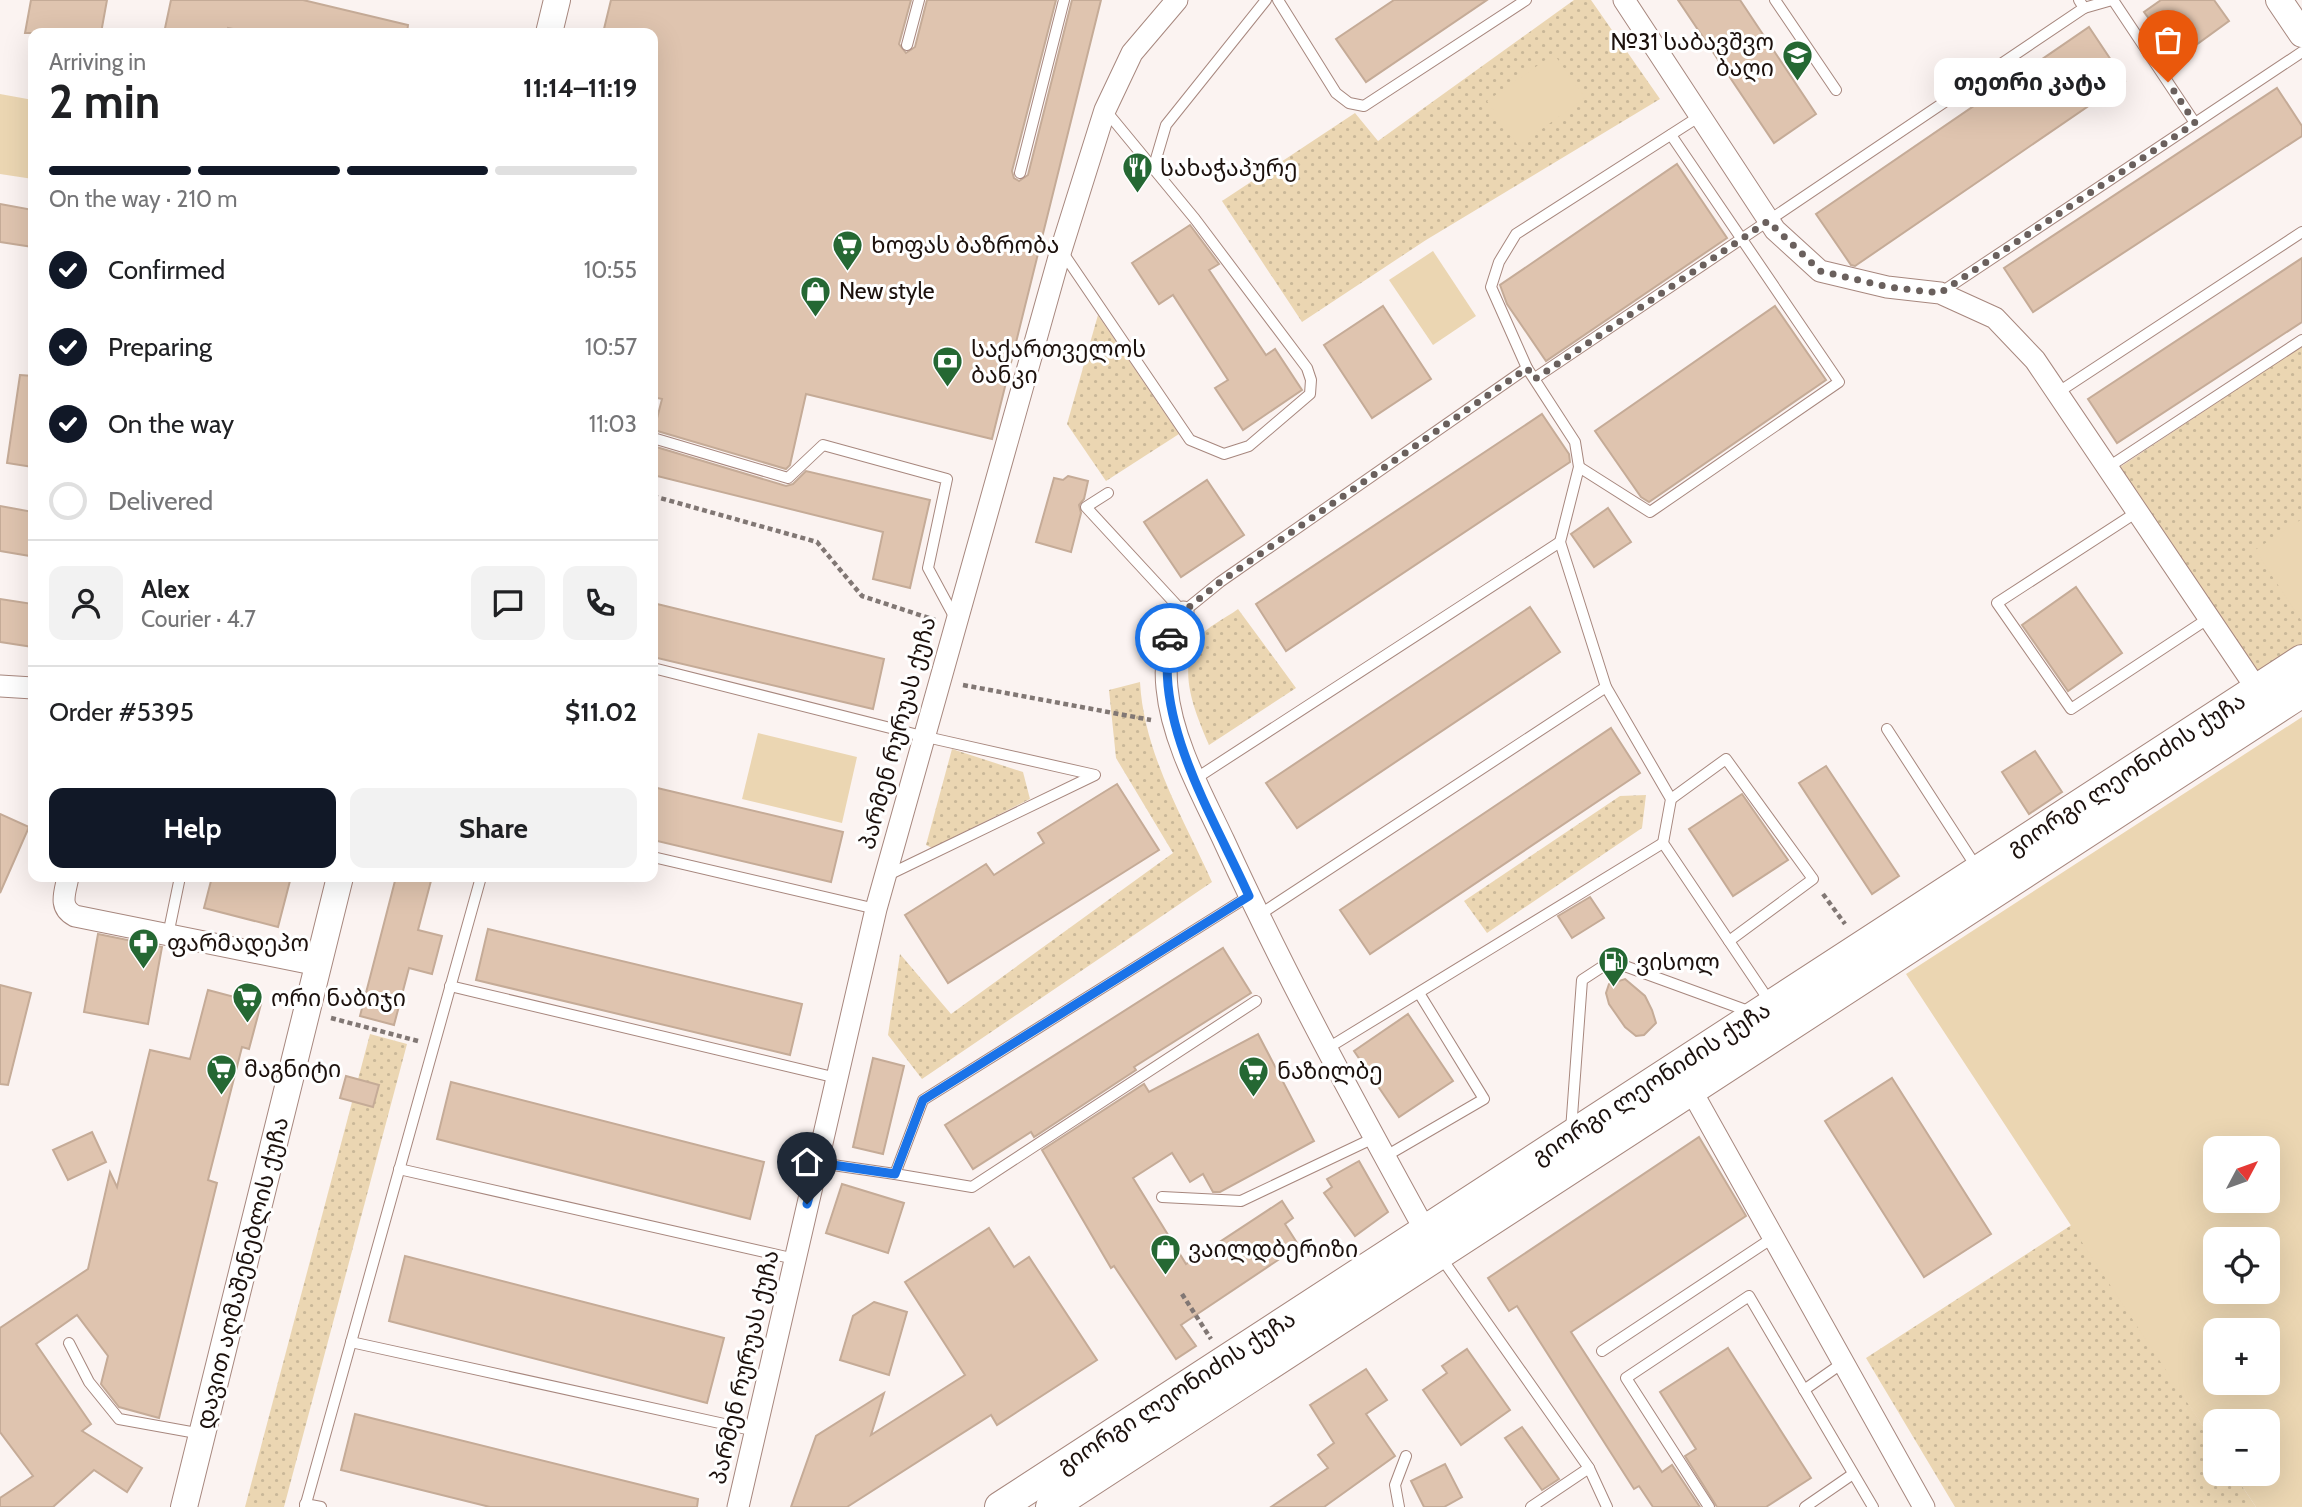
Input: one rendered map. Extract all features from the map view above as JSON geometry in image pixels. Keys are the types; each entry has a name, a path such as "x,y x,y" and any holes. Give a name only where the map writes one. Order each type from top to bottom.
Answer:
{"main road":[{"name":"გიორგი ლეონიძის ქუჩა","path":"1059,1505 1431,1242 1571,1136 1772,1015 2265,700 2302,660"},
{"name":"გიორგი ლეონიძის ქუჩა","path":"1000,1507 1225,1360 1691,1090 1772,1015 1861,947 1978,871 2265,700 2302,692"}],"street":[{"path":"550,28 557,0"},
{"name":"პარმენ რურუას ქუჩა","path":"738,1507 876,909 922,736 1062,250 1105,110 1132,53 1178,0"},
{"path":"1624,0 1768,221 1820,271 1888,287 1940,293 1995,317 2035,360 2265,700"},
{"path":"2279,0 2302,34"},
{"path":"1183,612 1171,633 1166,658 1167,690 1175,724 1195,779 1249,896 1431,1242"},
{"path":"0,686 28,688"},
{"path":"67,882 63,904 67,912 318,965"},
{"name":"დავით აღმაშენებლის ქუჩა","path":"184,1507 339,882"},
{"path":"1691,1090 1924,1507"}],"lane":[{"path":"907,45 919,0"},
{"path":"1020,173 1064,0"},
{"path":"1153,169 1166,125 1266,0"},
{"path":"1278,0 1336,93 1349,103 1364,106 1526,0"},
{"path":"1775,0 1836,90"},
{"path":"1535,379 2081,4 2112,0 2195,123"},
{"path":"1940,293 2302,52"},
{"path":"1062,250 1190,440 1224,454 1249,446 1310,394 1311,380 1307,368 1105,110"},
{"path":"1700,116 1516,234 1499,262 1491,287 1527,368 1576,442 1579,467 1560,542 1606,687 1671,799 1663,843 1729,942 1772,1015"},
{"path":"1579,467 1650,512 1839,382 1671,135"},
{"path":"2057,393 2302,232"},
{"path":"2107,468 2302,340"},
{"path":"1108,494 1086,507 1183,612 1220,582 1527,368"},
{"path":"658,439 788,478 823,445 947,480 928,568 955,623"},
{"path":"2137,512 1997,603 2071,709 2209,618"},
{"path":"1195,779 1560,542"},
{"path":"658,669 922,736 1095,775 885,876"},
{"path":"1259,915 1606,687"},
{"path":"1886,729 1978,871"},
{"path":"1671,799 1727,759 1813,879 1729,942"},
{"path":"1328,1048 1663,843"},
{"path":"658,858 876,909"},
{"path":"168,935 179,882"},
{"path":"321,1507 305,1505 480,882"},
{"path":"895,1174 923,1100 1249,896"},
{"path":"1571,1136 1582,980 1611,961 1772,1015"},
{"path":"450,986 837,1078"},
{"path":"1162,1197 1241,1201 1381,1147 1484,1099 1419,993"},
{"path":"819,1163 972,1187 1256,1001"},
{"path":"399,1169 795,1259"},
{"path":"1602,1351 1774,1237"},
{"path":"1431,1242 1589,1468 1607,1507"},
{"path":"1709,1507 1626,1378 1749,1296 1873,1507"},
{"path":"351,1342 755,1431"},
{"path":"69,1343 89,1382 119,1419 202,1434"},
{"path":"1804,1390 1844,1362"},
{"path":"1399,1507 1395,1485 1406,1456"},
{"path":"1531,1507 1589,1468"},
{"path":"1805,1507 1853,1474"}],"path":[{"path":"658,497 817,542 862,596 955,623"},
{"path":"938,681 1175,724"},
{"path":"1813,879 1861,947"},
{"path":"307,1012 434,1045"},
{"path":"1182,1294 1225,1360"}],"shaded area":[{"path":"1574,0 1591,0 1660,99 1426,240 1302,322 1222,201 1355,113 1378,141"},
{"path":"1554,54 1585,98 1518,146 1487,101"},
{"path":"0,94 28,99 28,178 0,174"},
{"path":"1433,251 1476,316 1433,345 1389,280"},
{"path":"1098,315 1179,434 1106,481 1067,424"},
{"path":"2302,346 2302,645 2257,674 2117,469"},
{"path":"2302,519 2302,619 2301,620 2255,550"},
{"path":"1238,609 1296,688 1209,745 1190,692 1189,664 1198,639"},
{"path":"1140,682 1143,709 1157,760 1212,882 922,1079 888,1035 900,954 951,1014 1173,853 1116,758 1109,690"},
{"path":"2302,717 2302,1507 2256,1507 2242,1486 2280,1486 2280,1409 2203,1409 2203,1427 1906,974"},
{"path":"758,733 857,757 842,823 742,799"},
{"path":"952,749 1023,772 1030,799 932,848 926,845"},
{"path":"1646,795 1642,828 1487,933 1464,901 1620,796"},
{"path":"370,1034 407,1044 284,1507 245,1507"},
{"path":"2073,1224 2203,1426 2203,1486 2242,1486 2256,1507 1955,1507 1866,1358"}],"building":[{"path":"31,0 107,0 102,28 28,28 28,33 25,33"},
{"path":"171,0 303,0 408,25 408,28 165,28"},
{"name":"Ხოფას Ბაზრობა","path":"611,0 911,0 899,44 906,53 915,47 927,0 1056,0 1012,171 1014,178 1019,181 1028,175 1072,0 1101,0 992,439 806,394 790,465 786,469 658,431 662,399 658,398 658,28 604,28"},
{"path":"1394,0 1487,0 1366,82 1336,39"},
{"path":"1678,0 1740,0 1816,114 1774,143"},
{"path":"2161,0 2214,0 2229,21 2178,58 2144,12"},
{"path":"2089,27 2125,81 1855,266 1851,265 1816,214"},
{"path":"2277,88 2302,126 2302,136 2033,312 2004,268"},
{"path":"1677,164 1727,238 1546,361 1507,304 1500,285"},
{"path":"0,204 28,209 28,246 0,242"},
{"path":"1190,225 1219,264 1209,270 1266,355 1275,349 1302,390 1243,430 1215,388 1228,380 1173,295 1159,304 1132,263"},
{"path":"2302,258 2302,322 2117,443 2088,399"},
{"path":"1383,306 1431,379 1372,418 1324,345"},
{"path":"1775,306 1826,380 1649,502 1641,497 1595,431"},
{"path":"20,375 28,376 28,466 7,463"},
{"path":"1542,414 1569,454 1570,462 1286,651 1256,604"},
{"path":"658,448 786,486 793,484 806,471 930,500 910,588 873,579 883,532 658,476"},
{"path":"1068,476 1088,481 1084,499 1079,505 1081,513 1071,552 1036,542 1054,478 1063,480"},
{"path":"1207,480 1244,535 1181,577 1144,522"},
{"path":"0,506 28,511 28,556 0,551"},
{"path":"1608,508 1631,542 1594,567 1571,534"},
{"path":"2076,587 2122,653 2068,691 2022,625"},
{"path":"0,599 28,603 28,646 0,642"},
{"path":"658,604 884,659 873,709 658,658"},
{"path":"1530,607 1560,652 1297,828 1266,783"},
{"path":"1611,728 1640,773 1370,954 1340,910"},
{"path":"2035,751 2062,792 2029,814 2002,772"},
{"path":"1826,766 1899,876 1872,894 1799,783"},
{"path":"1117,784 1159,850 948,983 905,915 986,864 994,875 1044,843 1038,833"},
{"path":"658,788 843,832 831,882 658,841"},
{"path":"1742,794 1788,860 1733,896 1689,829"},
{"path":"0,814 28,827 28,829 0,893"},
{"path":"211,882 290,882 278,927 204,908"},
{"path":"395,882 431,882 418,930 442,936 432,974 409,968 394,1025 360,1016"},
{"path":"1590,897 1604,918 1572,938 1558,916"},
{"path":"488,929 802,1004 790,1055 476,980"},
{"path":"98,934 162,947 148,1024 84,1012"},
{"path":"1223,948 1251,993 1134,1067 1136,1070 1034,1137 1031,1132 973,1169 945,1125"},
{"path":"1625,979 1645,996 1652,1010 1656,1023 1644,1035 1636,1036 1625,1027 1609,1004 1606,993 1609,984"},
{"path":"0,985 31,993 8,1085 0,1084"},
{"path":"208,990 261,1004 249,1049 242,1047 208,1180 217,1183 159,1418 119,1407 101,1384 108,1356 77,1315 36,1344 91,1424 82,1431 142,1468 127,1492 94,1470 53,1507 0,1507 0,1498 33,1476 0,1432 0,1328 88,1269 110,1172 117,1187 150,1050 190,1059"},
{"path":"1408,1014 1453,1081 1399,1117 1354,1051"},
{"path":"1258,1034 1314,1141 1220,1192 1213,1192 1203,1174 1190,1182 1172,1153 1133,1178 1186,1264 1282,1201 1293,1218 1285,1224 1299,1246 1181,1325 1196,1346 1176,1359 1114,1266 1111,1268 1042,1150 1144,1084 1149,1092"},
{"path":"873,1058 904,1066 883,1154 853,1147"},
{"path":"346,1076 379,1085 373,1107 340,1098"},
{"path":"1892,1078 1991,1234 1924,1277 1825,1121"},
{"path":"451,1082 764,1162 750,1219 437,1139"},
{"path":"92,1132 106,1162 68,1180 53,1150"},
{"path":"1699,1137 1746,1216 1571,1332 1662,1472 1672,1465 1700,1507 1653,1507 1639,1486 1634,1489 1517,1306 1509,1311 1488,1278"},
{"path":"1359,1161 1388,1212 1355,1236 1324,1193 1332,1187 1327,1179"},
{"path":"842,1184 904,1203 888,1253 826,1233"},
{"path":"989,1228 1014,1267 1029,1257 1097,1360 997,1425 991,1415 847,1507 791,1507 816,1436 884,1393 871,1435 965,1375 905,1282"},
{"path":"405,1256 724,1338 707,1403 389,1321"},
{"path":"874,1302 907,1312 889,1375 840,1360 853,1316"},
{"path":"1728,1348 1811,1478 1766,1507 1717,1507 1685,1456 1696,1449 1660,1392"},
{"path":"1467,1349 1510,1410 1461,1445 1423,1390 1447,1373 1442,1366"},
{"path":"1366,1369 1387,1400 1366,1414 1395,1456 1324,1507 1271,1507 1328,1468 1318,1455 1334,1443 1310,1405"},
{"path":"355,1414 698,1499 697,1507 490,1507 341,1470"},
{"path":"1522,1427 1559,1479 1542,1490 1505,1438"},
{"path":"1445,1464 1462,1497 1444,1507 1424,1507 1411,1481"}],"way so far":[{"path":"1170,638 1183,612 1220,582 1307,521 1527,368 1535,379 1768,221 1820,271 1888,287 1940,293 2195,123 2168,82"}],"place":[{"name":"№31 საბავშვო ბაღი","path":"1797,82"},
{"name":"თეთრი კატა","path":"2168,82"},
{"name":"სახაჭაპურე","path":"1137,195"},
{"name":"Ხოფას Ბაზრობა","path":"848,272"},
{"name":"New style","path":"816,318"},
{"name":"საქართველოს ბანკი","path":"948,389"},
{"name":"ფარმადეპო","path":"144,970"},
{"name":"ვისოლ","path":"1613,989"},
{"name":"ორი ნაბიჯი","path":"248,1025"},
{"name":"მაგნიტი","path":"221,1096"},
{"name":"ნაზილბე","path":"1254,1098"},
{"name":"ვაილდბერიზი","path":"1165,1276"}],"route":[{"path":"807,1204 819,1163 895,1174 923,1100 1249,896 1195,779 1175,724 1167,690 1166,658 1170,638"}]}
